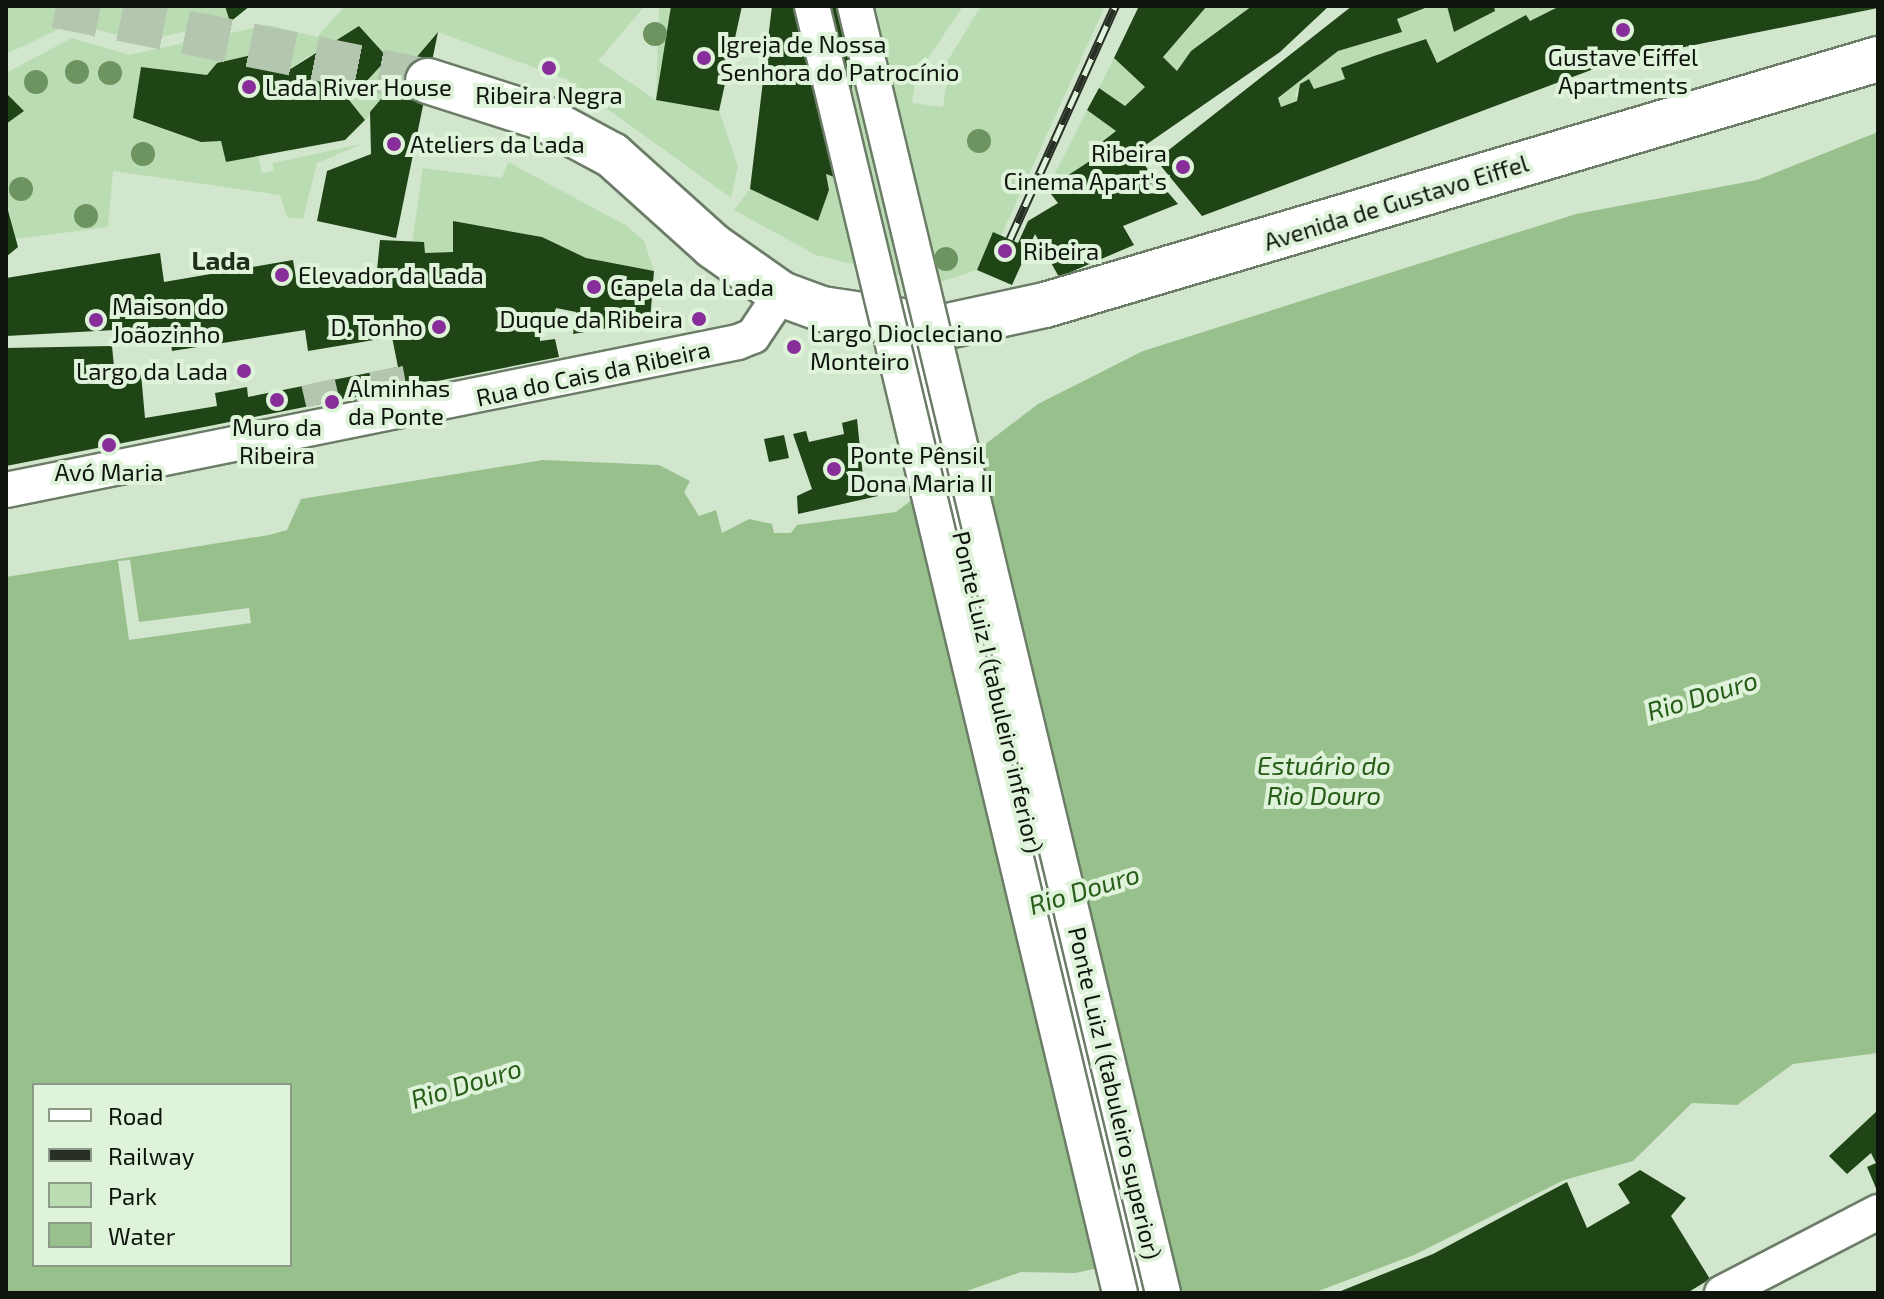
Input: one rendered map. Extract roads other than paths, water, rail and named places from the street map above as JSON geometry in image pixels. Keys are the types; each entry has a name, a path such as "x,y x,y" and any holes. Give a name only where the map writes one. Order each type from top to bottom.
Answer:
{"main road":[{"name":"Avenida de Gustavo Eiffel","path":"428,81 541,117 612,155 713,246 781,294 822,309 943,327 1045,305 1878,59"},
{"name":"Ponte Luiz I (tabuleiro inferior)","path":"910,324 1140,1293"}],"street":[{"name":"Ponte Luiz I (tabuleiro superior)","path":"812,6 1120,1293"},
{"name":"Ponte Luiz I (tabuleiro superior)","path":"855,6 1163,1293"},
{"name":"Rua do Cais da Ribeira","path":"15,488 738,342 753,336 781,294"},
{"path":"6,516 15,488"},
{"path":"1722,1293 1878,1212"}],"water":[{"name":"Estuário do Rio Douro","path":"1878,132 1878,1053 1793,1064 1737,1105 1692,1103 1633,1161 1564,1180 1414,1255 1313,1293 1187,1293 1179,1289 1168,1253 1075,1273 1021,1272 961,1293 6,1293 6,577 269,535 287,530 301,499 543,460 659,465 690,481 684,492 699,516 716,510 722,533 749,519 772,524 774,533 791,533 797,525 896,512 1038,404 1143,351 1576,214 1757,180"}],"tunnel":[{"path":"56,6 428,81"},
{"path":"386,369 389,386"},
{"path":"318,382 323,403"}],"tram line":[{"path":"822,6 1131,1293"},
{"path":"840,6 1149,1293"}],"railway":[{"path":"1010,239 1115,6"}],"place":[{"name":"Gustave Eiffel Apartments","path":"1623,30"},
{"name":"Igreja de Nossa Senhora do Patrocínio","path":"704,58"},
{"name":"Ribeira Negra","path":"549,68"},
{"name":"Lada River House","path":"249,87"},
{"name":"Ateliers da Lada","path":"394,144"},
{"name":"Ribeira Cinema Apart's","path":"1183,167"},
{"name":"Ribeira","path":"1005,251"},
{"name":"Elevador da Lada","path":"282,275"},
{"name":"Capela da Lada","path":"594,287"},
{"name":"Duque da Ribeira","path":"699,319"},
{"name":"Maison do Joãozinho","path":"96,320"},
{"name":"D. Tonho","path":"439,327"},
{"name":"Largo Diocleciano Monteiro","path":"794,347"},
{"name":"Largo da Lada","path":"244,371"},
{"name":"Muro da Ribeira","path":"277,400"},
{"name":"Alminhas da Ponte","path":"332,402"},
{"name":"Avó Maria","path":"109,445"},
{"name":"Ponte Pênsil Dona Maria II","path":"834,469"}],"district":[{"name":"Lada","path":"221,260"}],"water label":[{"name":"Rio Douro","path":"1702,695"},
{"name":"Rio Douro","path":"1084,889"},
{"name":"Rio Douro","path":"466,1083"}]}
